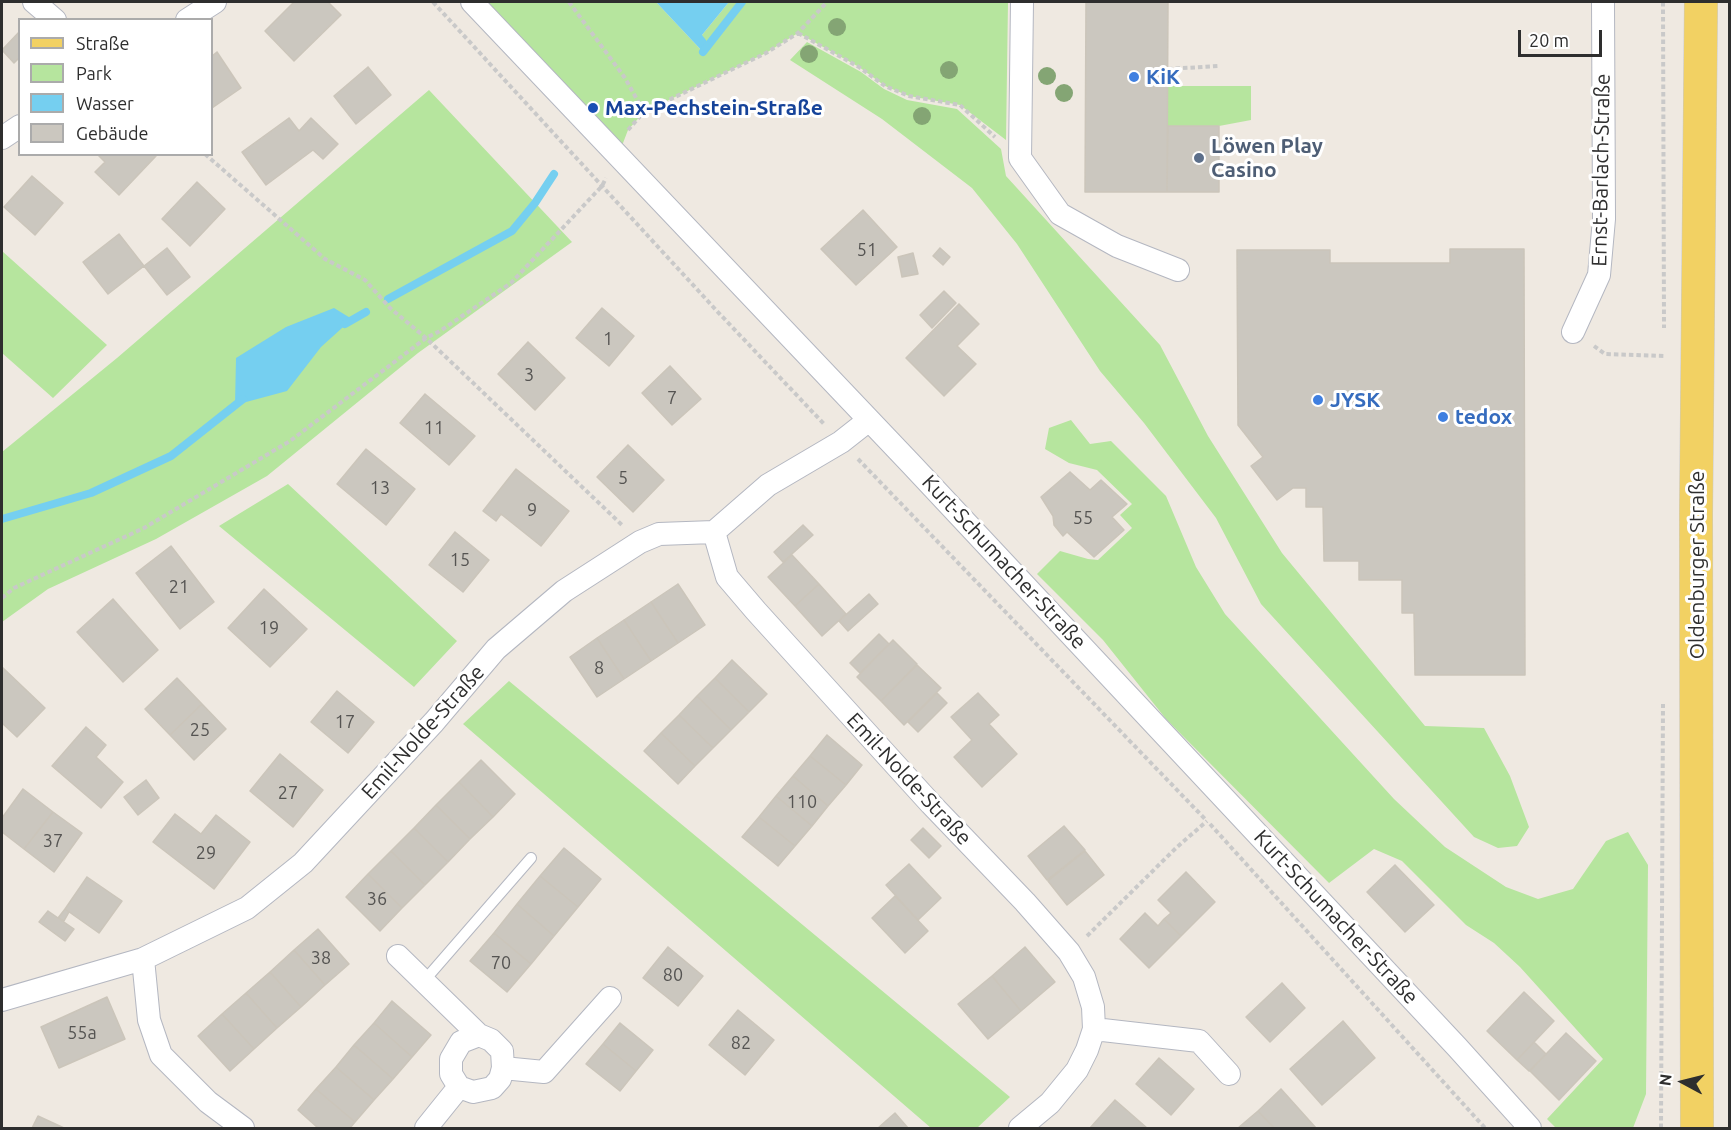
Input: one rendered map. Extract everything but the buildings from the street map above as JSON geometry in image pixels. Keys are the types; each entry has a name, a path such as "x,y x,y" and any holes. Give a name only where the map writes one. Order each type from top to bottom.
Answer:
{"main road":[{"name":"Oldenburger Straße","path":"1697,1128 1696,514 1701,2"}],"street":[{"path":"34,2 53,18"},
{"path":"190,18 215,2"},
{"name":"Kurt-Schumacher-Straße","path":"472,2 869,420 1530,1128"},
{"path":"1022,2 1020,158 1060,214 1117,246 1178,270"},
{"name":"Ernst-Barlach-Straße","path":"1573,332 1599,275 1604,219 1603,2"},
{"path":"2,138 18,127"},
{"path":"714,532 768,485 841,442 869,420"},
{"name":"Emil-Nolde-Straße","path":"2,1000 143,959 247,908 303,863 434,722 496,649 564,591 640,542 659,534 714,532 727,577 931,804 1025,902 1069,952 1084,977 1093,1007 1094,1029 1087,1050 1077,1070 1050,1103 1020,1128"},
{"path":"398,956 478,1035 491,1040 502,1051 503,1068 500,1079 492,1088 472,1092 459,1087 451,1074 451,1059 461,1042 478,1035"},
{"path":"143,959 149,1020 161,1055 208,1102 243,1128"},
{"path":"503,1068 544,1072 610,998"},
{"path":"1094,1029 1199,1041 1229,1074"},
{"path":"426,1128 459,1087"}],"lane":[{"path":"424,981 531,858"}],"path":[{"path":"433,2 716,310 1207,821 1485,1128"},
{"path":"569,2 625,78 644,112"},
{"path":"2,598 14,588 144,528 290,441 426,338 511,283 602,186 618,156 628,130 644,112 766,53 798,33 827,2"},
{"path":"798,33 893,89 909,96 960,105 1020,158"},
{"path":"1168,69 1218,66"},
{"path":"207,156 325,260 365,280 390,308 426,338 640,542"},
{"path":"1573,332 1605,354 1665,356"},
{"path":"1069,952 1207,821"}],"green space":[{"path":"472,2 656,2 703,52 702,35 729,2 1008,2 1006,140 960,105 909,96 885,86 859,67 798,33 766,53 644,112 628,130 618,156"},
{"path":"807,42 861,72 884,89 907,100 957,109 1001,149 1006,176 1160,345 1208,436 1282,553 1425,726 1484,728 1510,776 1529,827 1517,846 1498,848 1474,837 1261,604 1216,518 1144,423 1100,371 1017,244 972,188 882,119 790,60"},
{"path":"1168,86 1251,86 1251,120 1219,126 1168,126"},
{"path":"429,90 572,242 418,353 267,476 156,539 48,589 2,622 2,452 117,358"},
{"path":"2,251 107,345 53,398 2,353"},
{"path":"1071,420 1090,444 1111,441 1166,496 1196,567 1225,614 1394,799 1445,847 1506,887 1538,899 1573,889 1606,841 1628,832 1648,865 1646,1094 1633,1128 1556,1128 1547,1119 1603,1059 1520,967 1494,943 1466,925 1402,861 1374,849 1329,883 1166,719 1103,640 1037,574 1060,551 1098,560 1132,528 1120,515 1132,504 1097,470 1069,463 1045,449 1049,428"},
{"path":"288,484 457,641 414,687 219,526"},
{"path":"509,681 1010,1097 977,1128 931,1128 463,724"}],"water":[{"path":"656,2 729,2 702,35 709,44 703,52"},
{"path":"334,308 352,319 321,347 287,391 235,405 236,358 286,327"}],"waterway":[{"path":"703,52 742,2"},
{"path":"388,299 512,231 535,203 554,174"},
{"path":"345,324 366,312"},
{"path":"2,519 91,493 171,456 243,399"}],"place":[{"name":"KiK","path":"1134,77"},
{"name":"Max-Pechstein-Straße","path":"593,108"},
{"name":"Löwen Play Casino","path":"1199,158"},
{"name":"JYSK","path":"1318,400"},
{"name":"tedox","path":"1443,417"}]}
